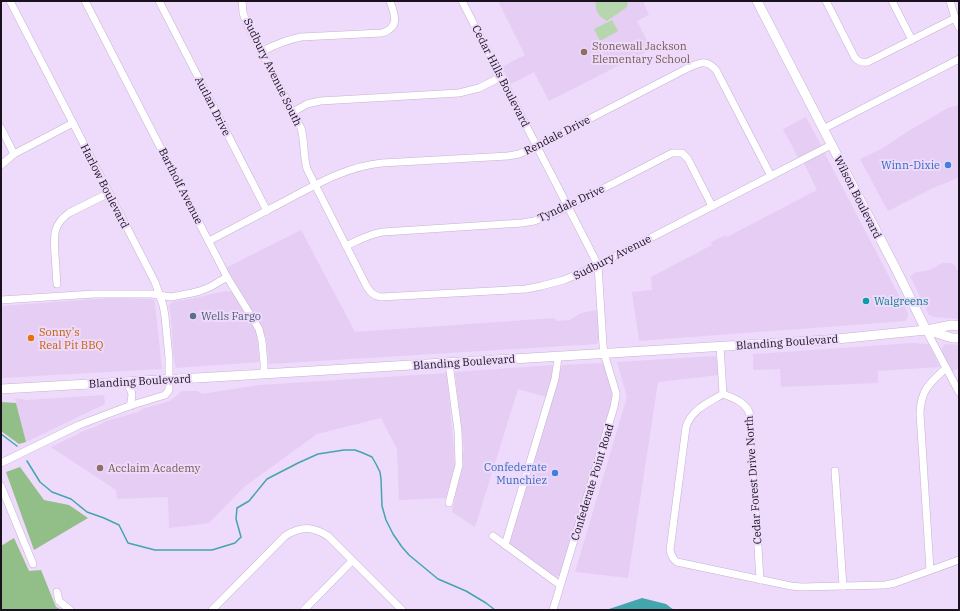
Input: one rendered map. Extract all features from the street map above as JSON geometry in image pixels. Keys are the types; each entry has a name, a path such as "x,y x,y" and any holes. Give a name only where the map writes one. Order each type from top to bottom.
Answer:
{"main road":[{"name":"Wilson Boulevard","path":"757,1 926,330"},
{"name":"Blanding Boulevard","path":"1,389 827,340 926,330 952,325 959,326"},
{"name":"Blanding Boulevard","path":"926,330 952,338 959,338"}],"street":[{"name":"Harlow Boulevard","path":"10,1 155,282 164,305 169,358 169,379"},
{"name":"Bartholf Avenue","path":"85,1 227,278 254,319 262,341 264,374"},
{"name":"Autlan Drive","path":"159,1 267,211"},
{"name":"Sudbury Avenue South","path":"242,1 247,24 301,128 307,169 367,287 374,295"},
{"path":"261,52 279,43 301,37 387,31 394,24 396,19 395,12 390,1"},
{"name":"Cedar Hills Boulevard","path":"462,1 598,265 604,353"},
{"path":"826,1 855,58 863,63 868,62 955,18"},
{"path":"892,1 912,40"},
{"path":"950,1 959,27"},
{"path":"823,129 959,59"},
{"name":"Rendale Drive","path":"209,241 315,185 342,172 355,168 370,165 519,154 684,70 704,62 713,66 716,70 770,176"},
{"path":"293,112 307,104 320,101 459,94 479,88 501,77"},
{"path":"1,165 14,154 73,123"},
{"path":"1,128 14,154"},
{"name":"Sudbury Avenue","path":"374,295 381,297 526,289 564,280 598,265 831,145"},
{"name":"Tyndale Drive","path":"346,246 373,233 522,223 544,218 672,153 677,152 682,153 688,159 712,206"},
{"path":"57,284 54,235 59,223 69,213 109,193"},
{"path":"1,300 94,294 152,294 171,297 192,293 210,287 227,278"},
{"name":"Wilson Boulevard","path":"926,330 959,392"},
{"path":"720,346 723,394 697,410 688,421 686,427 670,550 672,556 677,562 791,586 843,586 885,585 895,583 959,560"},
{"name":"Confederate Point Road","path":"553,610 614,407 616,393 604,353"},
{"path":"505,545 555,379 558,356"},
{"path":"449,362 458,431 459,465 449,503"},
{"path":"930,570 920,405 925,390 930,383 946,368"},
{"path":"1,463 79,424 165,395 169,390 169,379"},
{"path":"126,382 132,391 130,406"},
{"name":"Cedar Forest Drive North","path":"723,394 730,396 743,404 750,415 760,580"},
{"path":"835,472 843,586"},
{"path":"1,486 33,564"},
{"path":"212,610 285,536 298,529 306,528 314,529 328,536 399,609"},
{"path":"493,536 560,585"},
{"path":"304,610 352,561"},
{"path":"57,592 59,601 70,610"}],"shaded area":[{"name":"Stonewall Jackson Elementary School","path":"498,1 643,1 649,15 637,21 651,49 549,101 534,72 511,84 502,67 525,55"},
{"path":"596,1 626,1 628,3 627,7 607,21 598,13"},
{"path":"612,20 618,31 600,41 594,29"},
{"path":"959,105 959,177 937,186 888,211 860,159 883,148 948,108"},
{"path":"806,117 821,145 819,148 799,159 783,129"},
{"path":"824,152 908,313 907,319 905,321 639,341 632,292 652,290 651,277 712,245 711,242 726,235 727,237 817,190 803,161"},
{"path":"301,230 355,332 555,318 556,321 570,320 581,313 597,310 600,334 597,344 269,364 266,338 257,319 226,268"},
{"path":"943,263 955,265 959,274 959,319 934,317 929,315 910,276 917,272 930,270"},
{"path":"226,291 234,294 251,319 257,334 259,362 176,368 174,361 169,306 172,302"},
{"path":"110,298 154,300 162,369 1,378 1,306"},
{"path":"912,343 929,344 940,367 878,371 878,383 781,387 780,369 753,370 753,354"},
{"path":"945,344 959,345 959,368 951,372 943,355 942,348"},
{"path":"715,356 719,365 719,375 658,382 628,578 575,572 627,397 617,362"},
{"path":"602,363 604,365 613,397 606,425 560,575 556,577 510,546 509,539 562,365"},
{"path":"552,365 554,368 546,397 518,389 475,527 452,512 464,450 455,372"},
{"path":"447,373 455,466 446,498 399,500 397,449 381,418 317,434 244,487 209,523 169,528 168,497 117,499 116,490 51,447 107,421 170,401 182,391 197,391 202,394 259,385"},
{"path":"104,395 105,404 26,442 15,398 26,400"},
{"path":"1,402 16,403 26,442 19,444 1,431"},
{"path":"20,467 44,500 69,505 88,518 34,550 6,472"},
{"path":"14,538 29,571 41,570 56,607 62,610 1,610 1,546"},
{"path":"642,598 666,604 674,610 606,610"}],"waterway":[{"path":"1,434 17,446"},
{"path":"27,461 40,482 52,492 71,499 87,512 119,525 128,543 155,550 212,550 235,543 241,537 236,519 237,508 249,501 267,479 318,454 355,450 372,457 380,472 382,506 386,520 402,547 409,555 438,579 466,591 495,610"}],"place":[{"name":"Stonewall Jackson Elementary School","path":"584,52"},
{"name":"Winn-Dixie","path":"948,165"},
{"name":"Walgreens","path":"866,301"},
{"name":"Wells Fargo","path":"193,316"},
{"name":"Sonny's Real Pit BBQ","path":"31,338"},
{"name":"Acclaim Academy","path":"100,468"},
{"name":"Confederate Munchiez","path":"555,473"}]}
